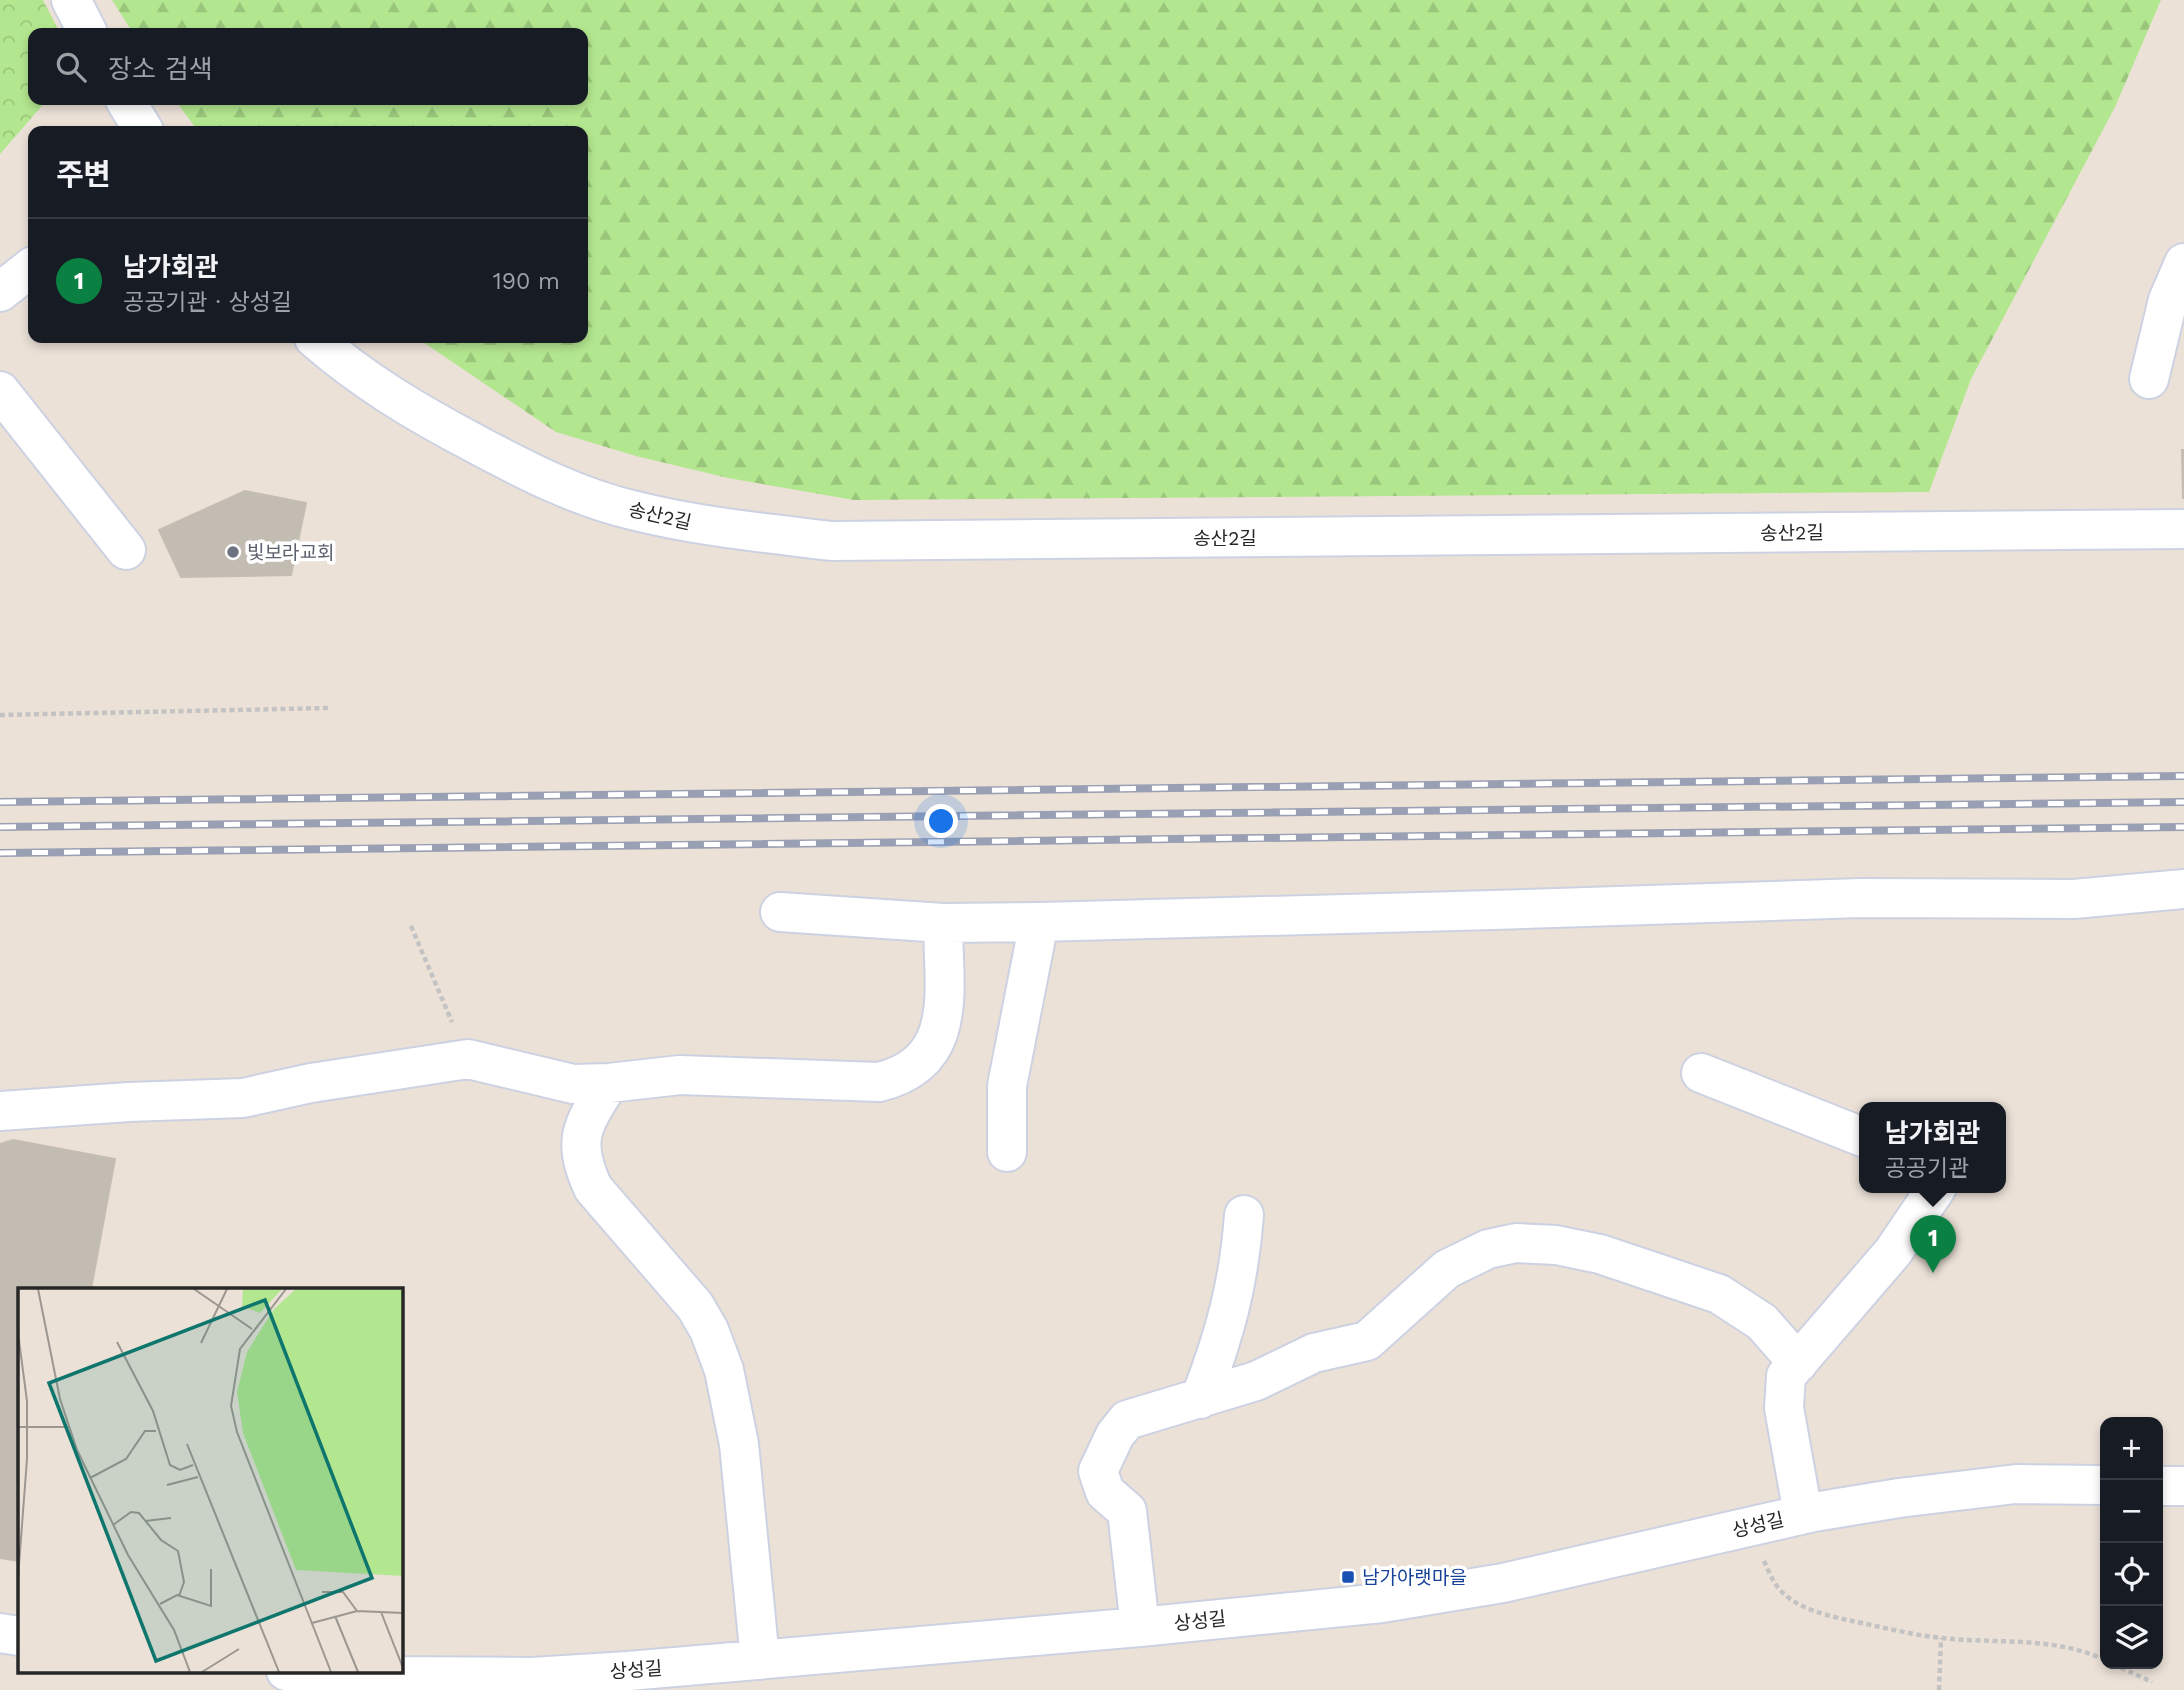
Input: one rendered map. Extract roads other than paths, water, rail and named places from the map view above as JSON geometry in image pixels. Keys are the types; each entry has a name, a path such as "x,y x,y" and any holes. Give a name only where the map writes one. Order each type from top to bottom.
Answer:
{"street":[{"path":"71,0 85,28"},
{"path":"128,105 141,126"},
{"path":"2149,379 2168,300 2184,262"},
{"path":"0,292 28,270"},
{"name":"송산2길","path":"320,343 386,394 502,458 575,492 634,511 697,525 832,541 2184,529"},
{"path":"0,391 126,550"},
{"path":"780,912 943,923 1039,922 1861,898 2074,899 2184,889"},
{"path":"1007,1152 1007,1086 1039,922"},
{"path":"0,1111 243,1098 311,1083 468,1059 573,1084 680,1075 879,1082 896,1078 915,1068 930,1053 942,1025 945,1001 943,923"},
{"path":"1701,1073 1859,1136"},
{"path":"609,1083 586,1118 581,1134 582,1165 593,1188 695,1306 709,1330 724,1370 738,1444 760,1660"},
{"path":"1802,1514 1784,1408 1786,1376 1893,1252 1933,1193"},
{"path":"1200,1399 1222,1342 1233,1301 1241,1256 1244,1214"},
{"path":"1140,1627 1127,1511 1105,1492 1098,1471 1115,1435 1128,1420 1256,1381 1314,1353 1367,1341 1447,1269 1488,1249 1516,1243 1556,1245 1600,1254 1718,1294 1762,1322 1798,1363"},
{"name":"상성길","path":"292,1672 351,1682 532,1677 628,1671 1140,1627 1382,1602 1490,1585 1802,1514 1899,1498 2017,1484 2100,1485"},
{"path":"2163,1486 2184,1486"},
{"path":"0,1633 18,1636"}],"railway":[{"path":"0,802 2184,776"},
{"path":"0,827 2184,802"},
{"path":"0,853 2184,827"}],"place":[{"name":"빛보라교회","path":"233,552"},
{"name":"남가회관","path":"1933,1273"},
{"name":"남가아랫마을","path":"1348,1577"}]}
